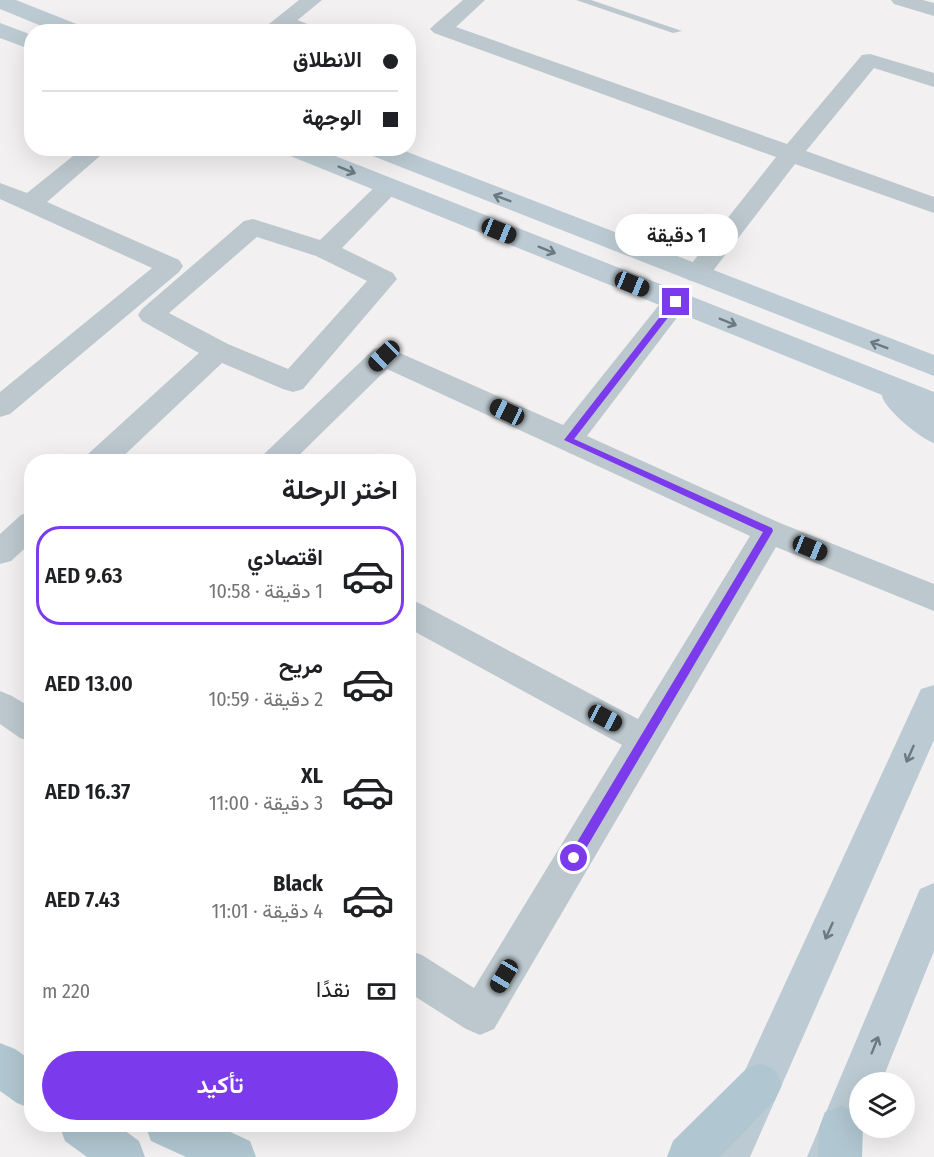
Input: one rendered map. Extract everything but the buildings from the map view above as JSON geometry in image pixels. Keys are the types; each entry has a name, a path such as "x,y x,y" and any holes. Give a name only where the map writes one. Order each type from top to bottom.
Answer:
{"main road":[{"path":"0,1045 24,1056"},
{"path":"0,1064 24,1082"},
{"path":"689,1157 760,1085"},
{"path":"90,1132 123,1157"},
{"path":"182,1132 234,1157"}],"street":[{"path":"279,24 312,0"},
{"path":"475,0 441,29 934,205"},
{"path":"903,0 934,10"},
{"path":"0,1 56,24"},
{"path":"697,274 790,155 870,60 934,80"},
{"path":"30,203 88,156"},
{"path":"312,156 934,404"},
{"path":"395,156 934,366"},
{"path":"325,250 388,187"},
{"path":"0,190 170,266 0,407"},
{"path":"254,227 325,250 384,279 293,382 218,351 151,315 254,227"},
{"path":"568,440 676,302"},
{"path":"107,454 218,351"},
{"path":"282,454 384,356 769,531 934,598"},
{"path":"876,381 906,404 934,432"},
{"path":"0,552 24,530"},
{"path":"416,974 480,1015 769,531"},
{"path":"416,616 645,740"},
{"path":"727,1157 934,700"},
{"path":"837,1147 934,902"}],"lane":[{"path":"581,0 677,31"},
{"path":"286,19 300,24"}],"route":[{"path":"574,858 769,531 568,440 676,302"}]}
